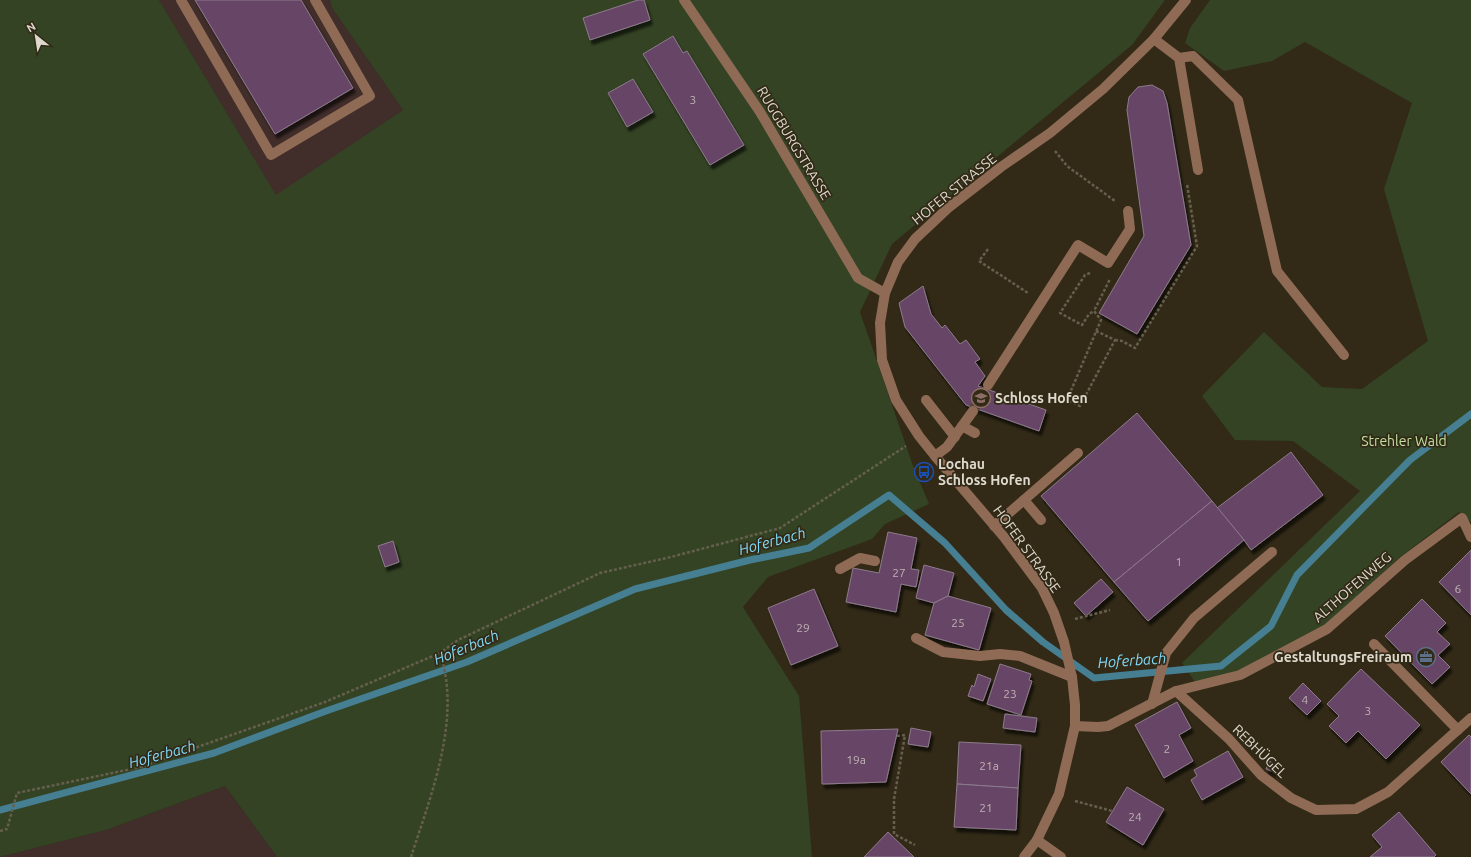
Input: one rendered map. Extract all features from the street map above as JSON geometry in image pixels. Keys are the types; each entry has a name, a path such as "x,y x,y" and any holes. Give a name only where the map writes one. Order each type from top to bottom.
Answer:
{"street":[{"path":"181,0 271,156 370,96 315,0"},
{"name":"RUGGBURGSTRASSE","path":"684,0 760,112 858,278 886,293"},
{"name":"HOFER STRASSE","path":"1024,857 1037,840 1059,794 1076,726 1071,672 1064,642 1054,613 1042,588 994,526 919,436 896,400 882,360 880,323 886,293 898,262 915,238 948,208 1050,133 1103,89 1154,39 1186,0"},
{"path":"1154,39 1179,58 1198,170"},
{"path":"1179,58 1193,56 1238,100 1276,271 1344,355"},
{"path":"988,385 1078,245 1108,263 1130,230 1128,211"},
{"path":"926,400 955,437"},
{"path":"935,456 947,447 973,411"},
{"path":"962,426 976,433"},
{"path":"994,526 1078,453"},
{"path":"1027,496 1041,520"},
{"name":"ALTHOFENWEG","path":"1076,726 1108,726 1176,691 1240,675 1327,629 1405,560 1462,518 1471,537"},
{"path":"1152,704 1156,685 1166,654 1194,618 1272,552"},
{"path":"840,569 860,558 874,561"},
{"path":"916,638 943,652 980,656 1000,654 1020,656 1071,672"},
{"path":"1374,644 1458,730"},
{"name":"REBHÜGEL","path":"1176,691 1229,740 1261,775 1291,798 1316,810 1356,809 1388,792 1471,718"},
{"path":"1037,840 1061,857"}],"path":[{"path":"1052,147 1067,166 1128,211"},
{"path":"1096,331 1115,340 1122,341 1135,348 1197,246"},
{"path":"988,249 979,261 1028,293 1032,287"},
{"path":"1108,263 1110,280 1094,311 1089,314 1082,326 1060,314 1085,275 1108,263"},
{"path":"1094,311 1101,320 1067,400 1080,406 1115,340"},
{"path":"0,831 7,829 16,793 141,767 325,702 440,653 458,640 600,573 671,557 780,528 908,444"},
{"path":"1070,620 1110,610"},
{"path":"410,857 430,796 447,728 447,682 440,653"},
{"path":"897,736 906,735 894,799 894,834 915,845"},
{"path":"1079,802 1112,811"}],"shaded area":[{"path":"159,0 330,0 332,8 403,110 276,196"},
{"path":"225,786 277,857 0,857 106,830"}],"green space":[{"path":"0,0 159,0 276,195 403,110 332,8 330,0 1165,0 1132,45 892,244 860,312 912,463 929,504 885,524 872,539 768,577 743,607 799,696 812,857 277,857 225,786 106,830 0,857"},
{"name":"Strehler Wald","path":"1210,0 1471,0 1471,522 1459,512 1399,558 1325,626 1238,671 1195,682 1182,663 1360,491 1293,441 1235,440 1202,396 1264,332 1322,387 1362,389 1428,341 1384,189 1412,103 1305,42 1272,61 1224,71 1185,43 1190,28"}],"building":[{"path":"195,0 301,0 353,88 275,134"},
{"path":"638,0 644,0 650,20 590,40 583,18"},
{"path":"673,36 683,53 687,51 744,145 710,165 643,54"},
{"path":"633,79 653,112 627,127 608,93"},
{"path":"1152,85 1163,91 1167,103 1191,245 1137,334 1099,313 1144,236 1127,110 1129,97 1138,87"},
{"name":"Schloss Hofen","path":"923,286 931,314 942,328 945,325 960,344 966,340 980,359 975,362 985,376 978,386 1046,410 1039,431 966,405 905,327 899,303"},
{"path":"1137,413 1212,501 1114,582 1041,496"},
{"path":"1291,452 1323,495 1251,550 1217,508"},
{"path":"1212,501 1244,540 1148,621 1114,582"},
{"path":"888,532 917,538 911,569 919,570 916,587 901,584 896,612 846,602 853,568 879,573"},
{"path":"393,541 399,562 385,567 378,546"},
{"path":"1471,550 1471,615 1439,582"},
{"path":"924,565 954,573 948,596 934,603 916,598"},
{"path":"1101,579 1113,592 1086,616 1074,603"},
{"path":"814,589 838,646 791,665 768,608"},
{"path":"948,596 991,608 979,650 925,635 934,603"},
{"path":"1422,599 1446,623 1437,632 1450,644 1438,655 1450,667 1432,684 1385,636"},
{"path":"1000,664 1031,674 1029,680 1032,681 1021,715 987,704"},
{"path":"1361,669 1420,725 1386,759 1358,731 1346,743 1329,726 1339,716 1327,704"},
{"path":"978,674 991,679 983,701 968,696 972,685 974,687"},
{"path":"1303,683 1321,701 1307,715 1289,698"},
{"path":"1177,702 1191,728 1179,735 1193,761 1164,778 1135,725"},
{"path":"1005,714 1037,718 1035,732 1003,728"},
{"path":"911,728 931,732 928,747 908,744"},
{"path":"898,729 886,782 822,784 821,731"},
{"path":"1469,735 1471,737 1471,794 1441,762"},
{"path":"959,742 1021,745 1018,788 957,784"},
{"path":"1228,751 1243,777 1202,800 1191,780 1197,776 1194,770"},
{"path":"1269,761 1277,765 1274,772 1266,769"},
{"path":"957,784 1018,788 1016,830 954,827"},
{"path":"1127,787 1164,809 1143,845 1106,822"},
{"path":"1399,812 1436,855 1434,857 1370,857 1382,847 1372,835"},
{"path":"888,832 914,857 864,857"}],"waterway":[{"name":"Hoferbach","path":"0,810 214,753 326,711 467,662 635,589 750,560 809,548 889,495 945,543 1006,610 1043,642 1094,678 1221,666 1271,626 1297,575 1410,460 1471,414"}],"tunnel":[{"path":"973,411 988,385"}],"place":[{"name":"Schloss Hofen","path":"981,398"},
{"name":"Lochau Schloss Hofen","path":"924,472"},
{"name":"GestaltungsFreiraum","path":"1426,657"}]}
